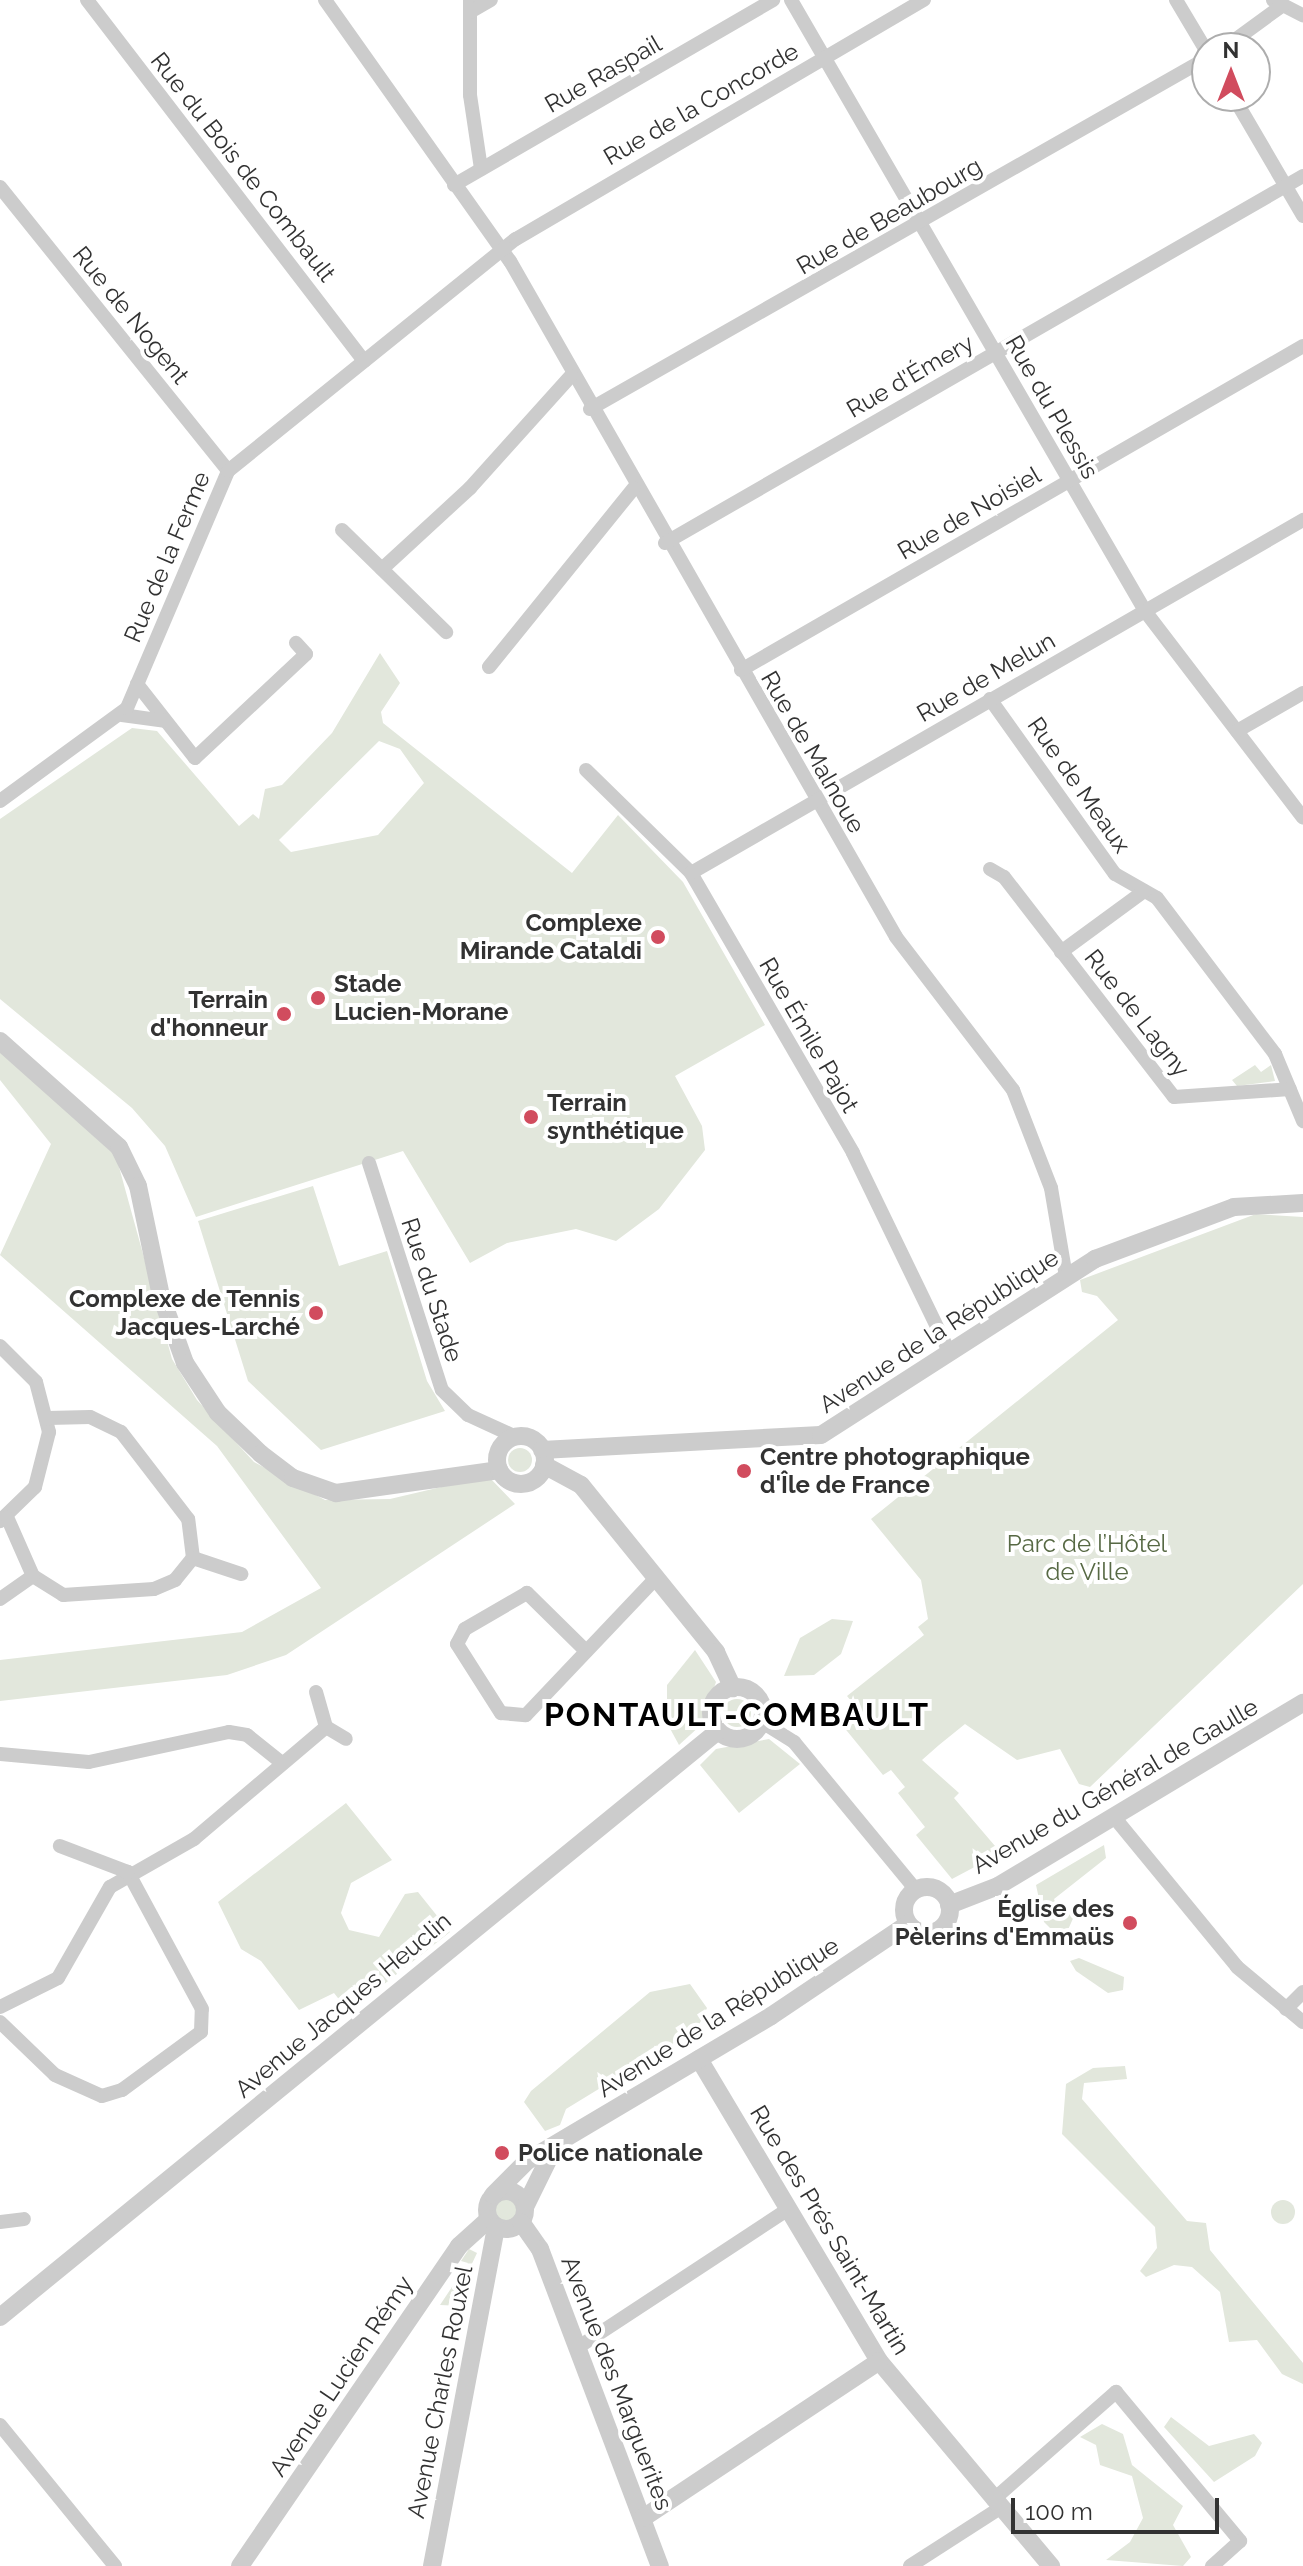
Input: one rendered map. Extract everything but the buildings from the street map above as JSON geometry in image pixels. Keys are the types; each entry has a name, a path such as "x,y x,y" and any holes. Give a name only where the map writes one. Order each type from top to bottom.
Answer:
{"street":[{"name":"Rue du Bois de Combault","path":"87,0 364,361"},
{"path":"325,0 502,250"},
{"path":"481,169 470,95 470,6 491,0"},
{"name":"Rue Raspail","path":"454,185 773,0"},
{"name":"Rue du Plessis","path":"791,0 1145,611 1303,818"},
{"name":"Rue de la Concorde","path":"502,250 924,0"},
{"path":"1176,0 1194,32"},
{"path":"1243,32 1278,3 1303,15"},
{"name":"Rue de Beaubourg","path":"590,409 921,224 1191,64"},
{"path":"1242,112 1303,216"},
{"name":"Rue d'Émery","path":"665,543 1303,176"},
{"name":"Rue de Nogent","path":"0,187 228,471"},
{"name":"Rue de la Ferme","path":"0,801 122,715 228,471 502,250"},
{"name":"Rue de Malnoue","path":"502,250 665,543 817,803 920,972 1013,1090 1051,1188 1066,1277"},
{"name":"Rue de Noisiel","path":"741,670 1303,346"},
{"path":"382,569 470,488 571,376"},
{"path":"489,667 634,488"},
{"name":"Rue de Melun","path":"691,873 1303,520"},
{"path":"342,530 446,632"},
{"path":"137,684 195,758 306,654 296,643"},
{"path":"1237,731 1303,693"},
{"name":"Rue de Meaux","path":"990,699 1115,874 1157,898 1275,1054 1303,1121"},
{"path":"122,715 165,721"},
{"name":"Rue Émile Pajot","path":"586,770 691,873 853,1153 950,1354"},
{"name":"Rue de Lagny","path":"990,869 1004,877 1174,1097 1290,1089"},
{"path":"1061,952 1144,891"},
{"path":"0,1030 130,1146 150,1193 185,1343 215,1394 265,1445 309,1475 340,1483 498,1462 525,1484 543,1458"},
{"path":"0,1041 119,1147 138,1186 161,1296 185,1363 218,1413 261,1454 293,1478 336,1493 498,1462 516,1437 581,1485 716,1652 733,1688 759,1699 762,1722"},
{"name":"Rue du Stade","path":"369,1163 442,1390 468,1415 516,1437"},
{"name":"Avenue de la République","path":"543,1458 815,1437 950,1354 1066,1277 1234,1207 1303,1203"},
{"path":"0,1346 36,1382 48,1418 41,1474 4,1519 33,1576 73,1597 125,1593 165,1586 193,1558"},
{"path":"48,1418 90,1417 121,1432 188,1519 193,1558"},
{"path":"193,1558 241,1574"},
{"path":"0,1599 33,1576"},
{"path":"586,1651 527,1593 465,1629 457,1644 501,1713 517,1718 586,1651 655,1579"},
{"path":"733,1688 712,1709 718,1731 742,1739 762,1722"},
{"path":"316,1692 326,1727 346,1739"},
{"name":"Avenue du Général de Gaulle","path":"949,1905 998,1886 1303,1703"},
{"path":"762,1722 794,1742 916,1890"},
{"path":"0,2007 58,1978 95,1906 128,1872 194,1839 326,1727"},
{"name":"Avenue Jacques Heuclin","path":"0,2317 718,1731"},
{"path":"0,1754 89,1762 229,1732 247,1735 282,1763"},
{"path":"1114,1817 1201,1928 1303,2022"},
{"path":"0,2022 55,2075 102,2096 195,2040 202,2009 128,1872 60,1846"},
{"path":"916,1890 936,1890 949,1905 939,1929 919,1932 908,1924 904,1909 916,1890"},
{"name":"Avenue de la République","path":"493,2195 527,2161 553,2150 908,1924"},
{"path":"1286,2009 1303,1992"},
{"name":"Rue des Prés Saint-Martin","path":"699,2059 879,2361 1051,2566"},
{"path":"523,2215 553,2150"},
{"path":"493,2195 515,2193 523,2215"},
{"name":"Avenue Charles Rouxel","path":"432,2566 492,2223 493,2195"},
{"path":"577,2348 787,2210"},
{"path":"492,2223 523,2215"},
{"name":"Avenue des Marguerites","path":"523,2215 540,2249 660,2566"},
{"path":"0,2222 24,2219"},
{"name":"Avenue Lucien Rémy","path":"240,2566 459,2246 492,2223"},
{"path":"643,2518 879,2361"},
{"path":"910,2566 996,2504 1116,2392 1240,2541 1212,2566"},
{"path":"0,2425 115,2566"}],"green space":[{"name":"Stade Lucien-Morane","path":"380,653 400,683 381,712 383,723 572,873 618,815 683,882 765,1025 675,1076 702,1126 705,1150 659,1209 616,1241 576,1229 507,1243 470,1263 403,1151 196,1217 165,1146 132,1108 0,999 0,819 132,728 157,731 239,826 253,814 259,819 265,789 282,785 332,733","holes":["379,741 400,749 424,783 378,835 291,852 279,840"]},
{"path":"0,1050 116,1156 172,1359 197,1400 254,1462 325,1500 390,1499 488,1476 515,1504 286,1655 227,1675 0,1701 0,1660 242,1632 321,1588 217,1446 0,1255 51,1144 0,1080"},
{"path":"1255,1065 1261,1072 1271,1065 1275,1081 1237,1086 1232,1080"},
{"name":"Complexe de Tennis Jacques-Larché","path":"313,1186 339,1266 387,1251 427,1381 445,1411 321,1450 248,1381 198,1221"},
{"name":"Parc de l’Hôtel de Ville","path":"1256,1214 1303,1217 1303,1584 1090,1787 1079,1784 1060,1749 1017,1760 965,1724 939,1745 922,1760 959,1793 954,1798 1001,1853 952,1879 916,1835 925,1827 898,1793 905,1787 891,1770 883,1775 838,1720 855,1706 847,1696 924,1635 918,1627 928,1619 921,1580 871,1519 1118,1320 1097,1296 1082,1292 1080,1280"},
{"path":"520,1448 528,1452 532,1460 528,1468 520,1472 512,1468 508,1460 512,1452"},
{"path":"832,1619 853,1621 841,1654 814,1675 784,1676 800,1638"},
{"path":"695,1650 716,1682 701,1725 679,1745 667,1723 667,1685"},
{"path":"737,1699 747,1703 751,1713 747,1723 737,1727 727,1723 723,1713 727,1703"},
{"path":"769,1739 800,1764 739,1813 700,1765 716,1749"},
{"path":"346,1803 392,1860 351,1883 341,1913 349,1930 379,1937 405,1894 418,1892 450,1932 330,2027 345,2007 334,1993 299,2010 261,1961 241,1949 218,1902"},
{"path":"1104,1845 1106,1858 1054,1899 1058,1910 1075,1914 1063,1941 1044,1922 1036,1885"},
{"path":"1079,1958 1124,1977 1123,1990 1108,1993 1076,1971 1070,1961"},
{"path":"690,1984 707,2008 697,2029 566,2109 560,2125 545,2131 524,2102 531,2091 650,1992"},
{"path":"1125,2066 1127,2079 1084,2083 1082,2099 1187,2221 1206,2223 1210,2250 1303,2363 1303,2384 1282,2374 1257,2340 1229,2342 1220,2292 1192,2267 1174,2265 1146,2277 1140,2271 1157,2248 1155,2227 1062,2134 1066,2084 1093,2068"},
{"path":"506,2198 514,2202 518,2210 514,2218 506,2222 498,2218 494,2210 498,2202"},
{"path":"1283,2200 1292,2203 1295,2212 1292,2221 1283,2224 1274,2221 1271,2212 1274,2203"},
{"path":"469,2249 477,2253 460,2289 462,2306 440,2305 468,2263 461,2261"},
{"path":"1171,2417 1209,2446 1254,2434 1262,2443 1255,2456 1214,2482 1164,2427"},
{"path":"1102,2424 1123,2434 1132,2465 1183,2506 1173,2525 1191,2557 1183,2566 1106,2560 1130,2542 1143,2518 1132,2476 1100,2465 1096,2445 1080,2437"}],"place":[{"name":"Complexe Mirande Cataldi","path":"658,937"},
{"name":"Stade Lucien-Morane","path":"318,998"},
{"name":"Terrain d'honneur","path":"284,1014"},
{"name":"Terrain synthétique","path":"531,1117"},
{"name":"Complexe de Tennis Jacques-Larché","path":"316,1313"},
{"name":"Centre photographique d'Île de France","path":"744,1471"},
{"name":"Église des Pèlerins d'Emmaüs","path":"1130,1923"},
{"name":"Police nationale","path":"502,2153"}],"district":[{"name":"PONTAULT-COMBAULT","path":"737,1715"}]}
